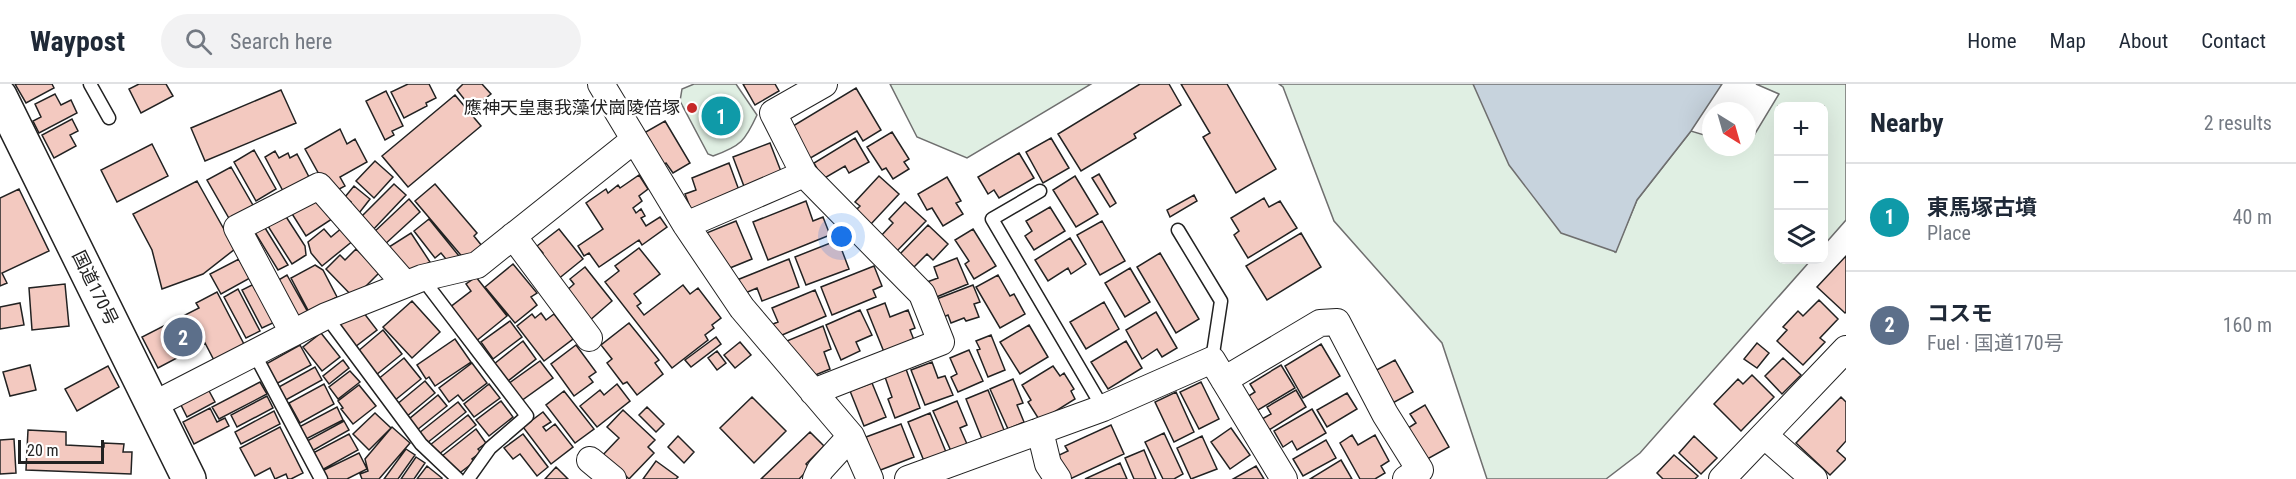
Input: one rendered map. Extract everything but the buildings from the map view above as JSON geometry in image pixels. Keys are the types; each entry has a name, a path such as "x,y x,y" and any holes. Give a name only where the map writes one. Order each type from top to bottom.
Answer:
{"highway":[{"name":"国道170号","path":"0,96 189,479"}],"street":[{"path":"601,84 686,225 742,308 851,436 870,479"},
{"path":"813,392 941,342 922,294 804,174 773,113 824,84"},
{"path":"153,405 326,316 413,281 477,265 634,140"},
{"path":"686,225 804,174"},
{"path":"293,333 237,228 319,186 413,281"},
{"path":"513,236 588,338"},
{"path":"908,479 1103,408 1218,370 1320,324 1337,322 1385,414 1420,470 1406,479"},
{"path":"1722,479 1846,350"},
{"path":"1218,370 1284,479"},
{"path":"1040,431 1048,464 1058,479"},
{"path":"1764,435 1814,479"},
{"path":"816,479 820,470 851,436"},
{"path":"590,460 613,479"}],"lane":[{"path":"90,84 109,118"},
{"path":"1040,191 992,219 1103,408"},
{"path":"1178,230 1221,301 1218,370"},
{"path":"413,281 527,416 490,448 468,479"},
{"path":"326,316 421,444 458,479"},
{"path":"254,353 321,479"}],"green space":[{"path":"694,84 736,84 757,115 741,141 730,149 713,156 708,154 680,101 682,89"},
{"path":"890,84 1091,84 967,158 917,137"},
{"path":"1279,84 1473,84 1615,252 1637,200 1691,131 1702,134 1702,156 1756,156 1756,132 1774,102 1774,264 1807,264 1640,453 1606,479 1487,479 1442,343 1334,221 1283,87"},
{"path":"1756,84 1846,84 1846,220 1828,240 1828,102 1774,102 1779,94"}],"shaded area":[{"path":"1473,84 1722,84 1710,102 1702,102 1702,114 1691,131 1637,200 1616,252 1561,233 1509,165"}],"place":[{"name":"應神天皇惠我藻伏崗陵倍塚","path":"692,108"},
{"name":"東馬塚古墳","path":"721,116"},
{"name":"コスモ","path":"183,337"}]}
